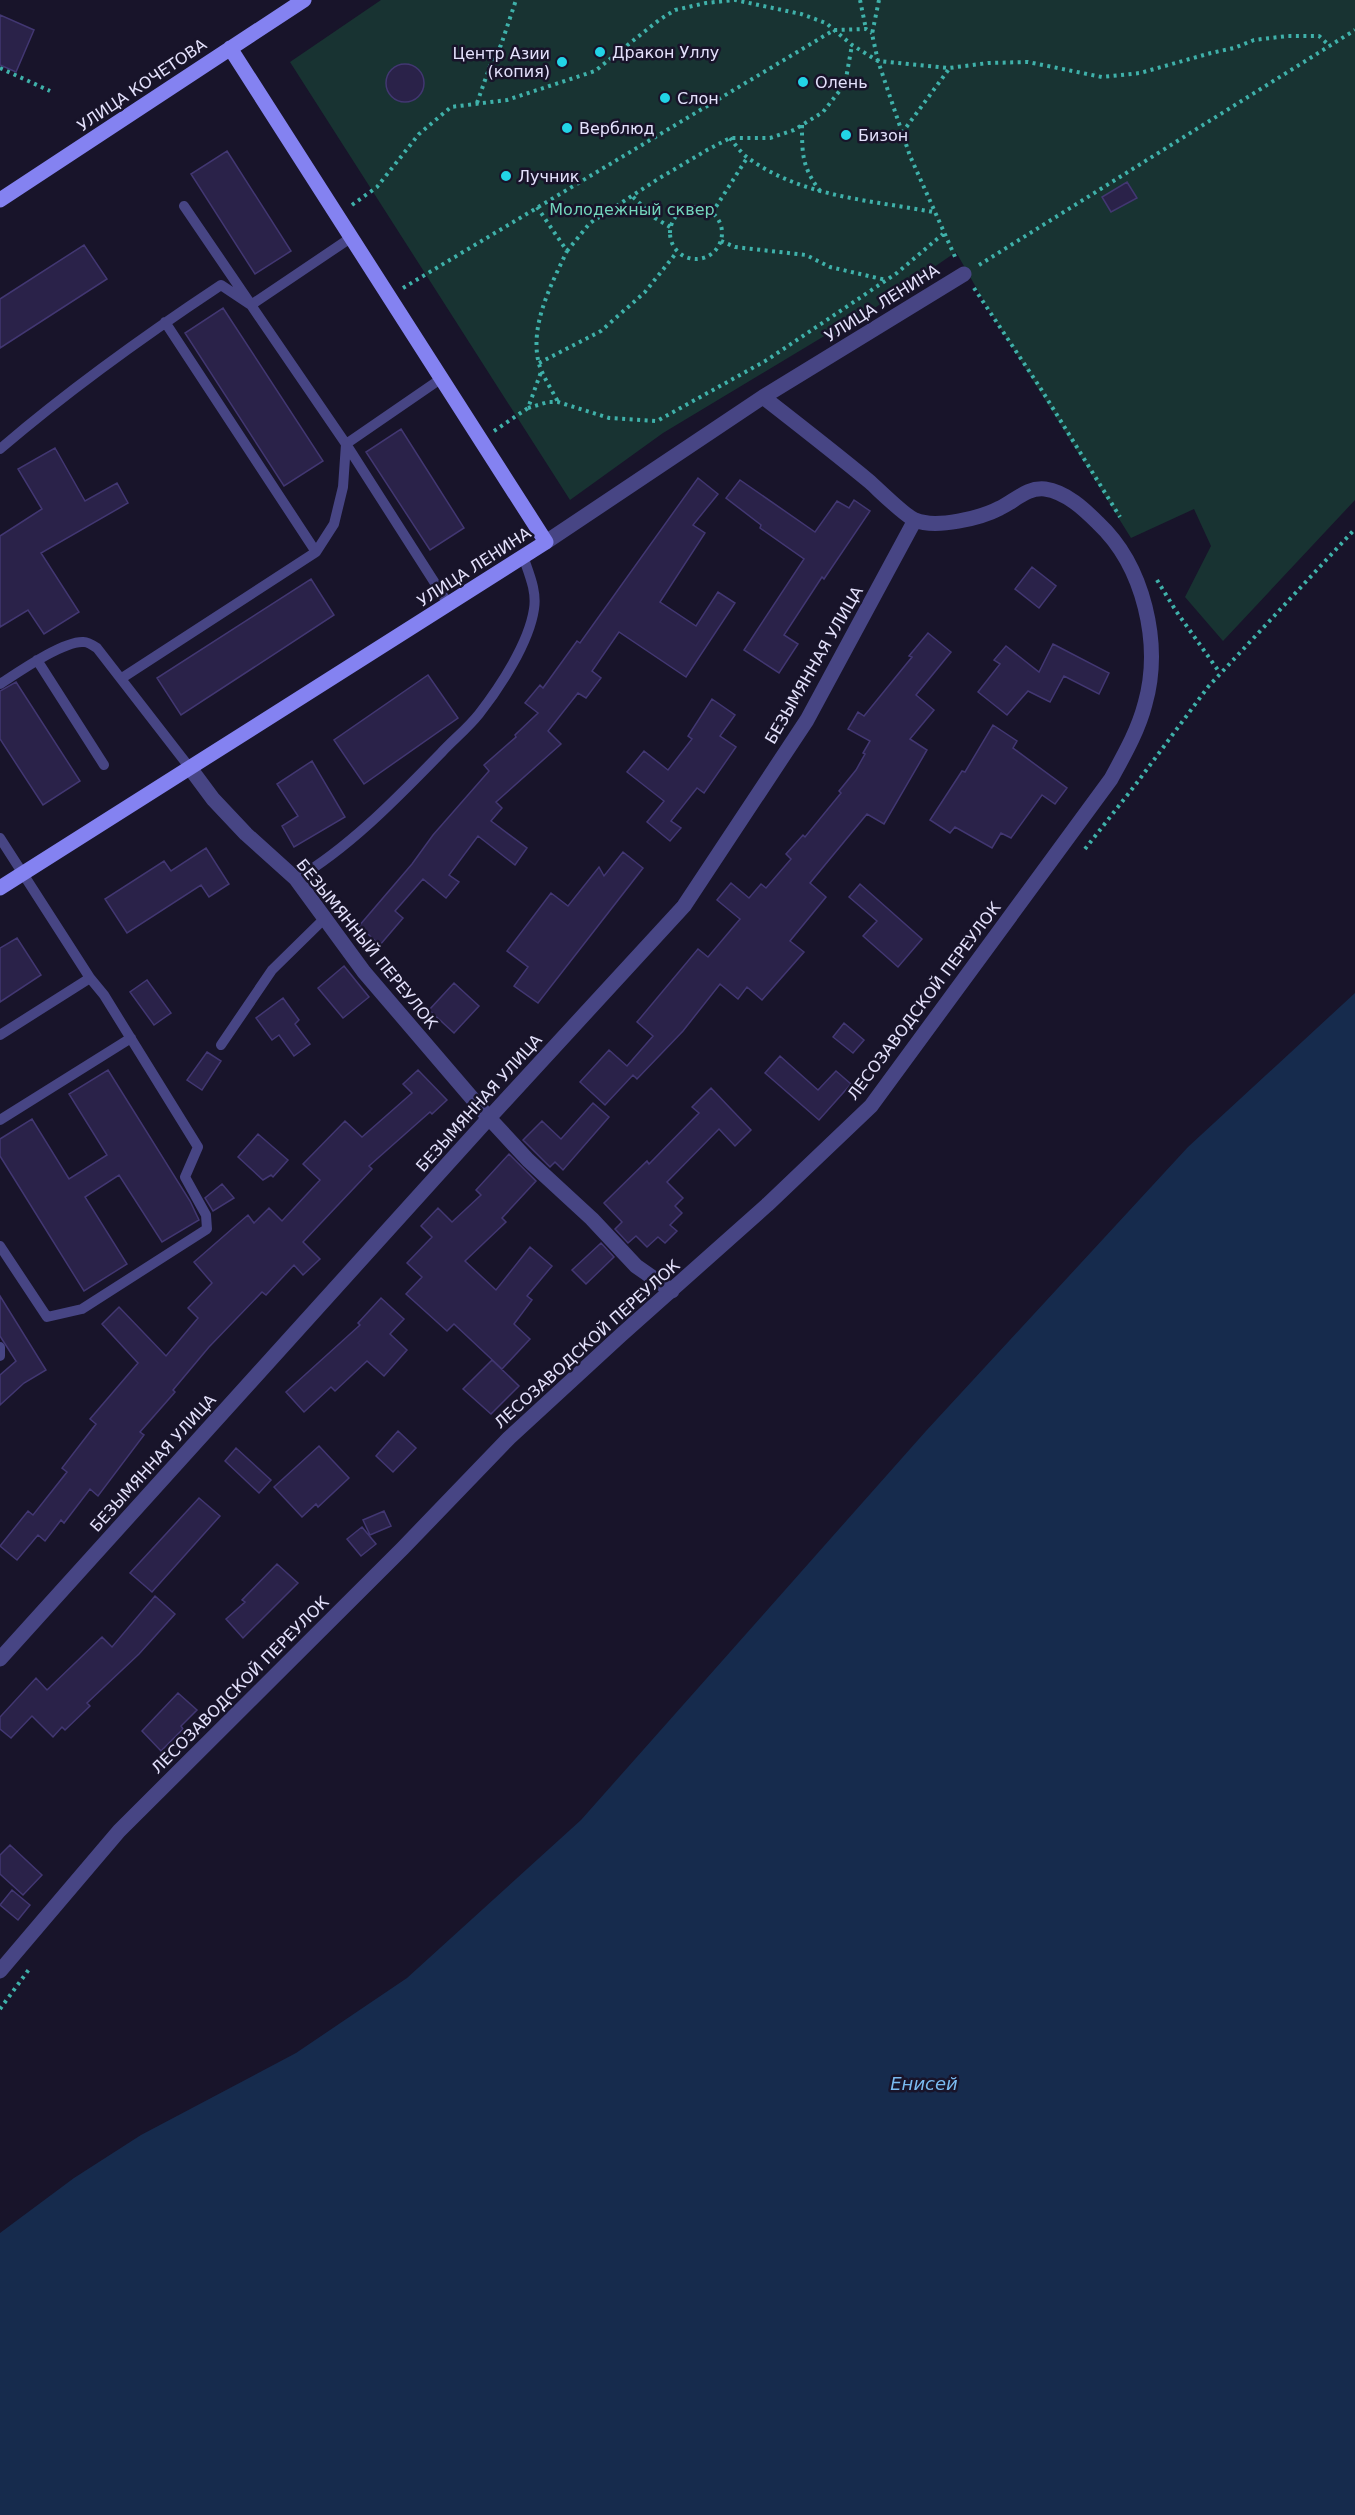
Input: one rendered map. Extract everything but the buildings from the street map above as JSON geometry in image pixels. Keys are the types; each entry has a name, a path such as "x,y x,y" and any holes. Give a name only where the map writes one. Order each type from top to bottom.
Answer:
{"street":[{"name":"УЛИЦА КОЧЕТОВА","path":"0,200 304,0"},
{"path":"230,48 546,542"},
{"name":"УЛИЦА ЛЕНИНА","path":"0,888 546,542 763,397 964,274"},
{"path":"763,397 836,453 915,520"},
{"name":"ЛЕСОЗАВОДСКОЙ ПЕРЕУЛОК","path":"0,1971 127,1823 403,1548 509,1438 767,1206 871,1106 1111,779 1132,739 1145,704 1151,659 1148,621 1140,591 1126,558 1109,533 1086,511 1057,492 1045,489 1033,490 1001,508 978,517 954,522 915,520"},
{"name":"БЕЗЫМЯННАЯ УЛИЦА","path":"0,1659 684,906 807,720 915,520"},
{"name":"БЕЗЫМЯННЫЙ ПЕРЕУЛОК","path":"190,768 213,799 246,834 296,879 364,972 489,1118 528,1160 592,1219 636,1266 672,1291"}],"lane":[{"path":"184,206 346,444 449,604"},
{"path":"251,305 352,237"},
{"path":"0,449 51,405 165,322 221,285 251,305"},
{"path":"165,322 316,552"},
{"path":"346,444 442,378"},
{"path":"122,678 316,552 334,524 343,487 346,444"},
{"path":"296,879 317,866 407,788 477,717 492,697 509,669 534,612 535,596 523,556"},
{"path":"0,684 36,660 67,646 84,642 97,648 190,768"},
{"path":"36,660 104,765"},
{"path":"0,838 131,1038 198,1147 184,1177 206,1215 207,1229 82,1309 47,1317 0,1246"},
{"path":"221,1045 272,970 325,918"},
{"path":"0,1035 90,978"},
{"path":"0,1120 131,1038"},
{"path":"0,1347 0,1356"}],"path":[{"path":"477,103 490,66 501,45 516,0"},
{"path":"338,215 377,187 419,134 451,107 522,96 595,71 675,10 706,3 735,0 776,7 818,20 878,61 949,68 988,63 1028,62 1102,77 1140,73 1234,48 1254,40 1288,36 1319,36 1330,46"},
{"path":"860,0 866,28 872,34"},
{"path":"879,0 872,34 878,61 902,133 943,234 964,274 1041,389 1121,520"},
{"path":"390,296 834,30 866,28"},
{"path":"964,274 1355,30"},
{"path":"558,402 539,363 536,346 537,328 567,251 590,223 658,179 730,138 770,138 802,125 823,112 845,84 852,45"},
{"path":"0,68 50,91"},
{"path":"902,133 949,68"},
{"path":"802,125 802,147 806,171 820,191"},
{"path":"730,138 747,158 805,188 934,212"},
{"path":"712,213 747,158"},
{"path":"633,197 655,218 670,227"},
{"path":"537,207 567,251"},
{"path":"698,207 712,213 718,219 722,228 721,241 717,250 702,260 688,259 676,252 670,240 670,227 674,218 689,208 698,207"},
{"path":"480,439 528,408 548,402 558,402 609,418 657,421 767,360 887,280 943,234"},
{"path":"721,241 735,247 807,255 830,267 887,280"},
{"path":"539,363 601,331 645,292 676,252"},
{"path":"528,408 542,371"},
{"path":"1156,578 1176,611 1220,673"}],"green space":[{"name":"Молодежный сквер","path":"381,0 1355,0 1355,500 1223,641 1185,597 1211,546 1194,509 1131,538 986,305 956,252 831,338 826,335 663,433 570,500 290,62"}],"water":[{"name":"Енисей","path":"1355,993 1355,2515 0,2515 0,2233 74,2178 141,2135 296,2053 407,1978 581,1820 926,1431 1188,1147"}],"place":[{"name":"Дракон Уллу","path":"600,52"},
{"name":"Центр Азии (копия)","path":"562,62"},
{"name":"Олень","path":"803,82"},
{"name":"Слон","path":"665,98"},
{"name":"Верблюд","path":"567,128"},
{"name":"Бизон","path":"846,135"},
{"name":"Лучник","path":"506,176"}]}
